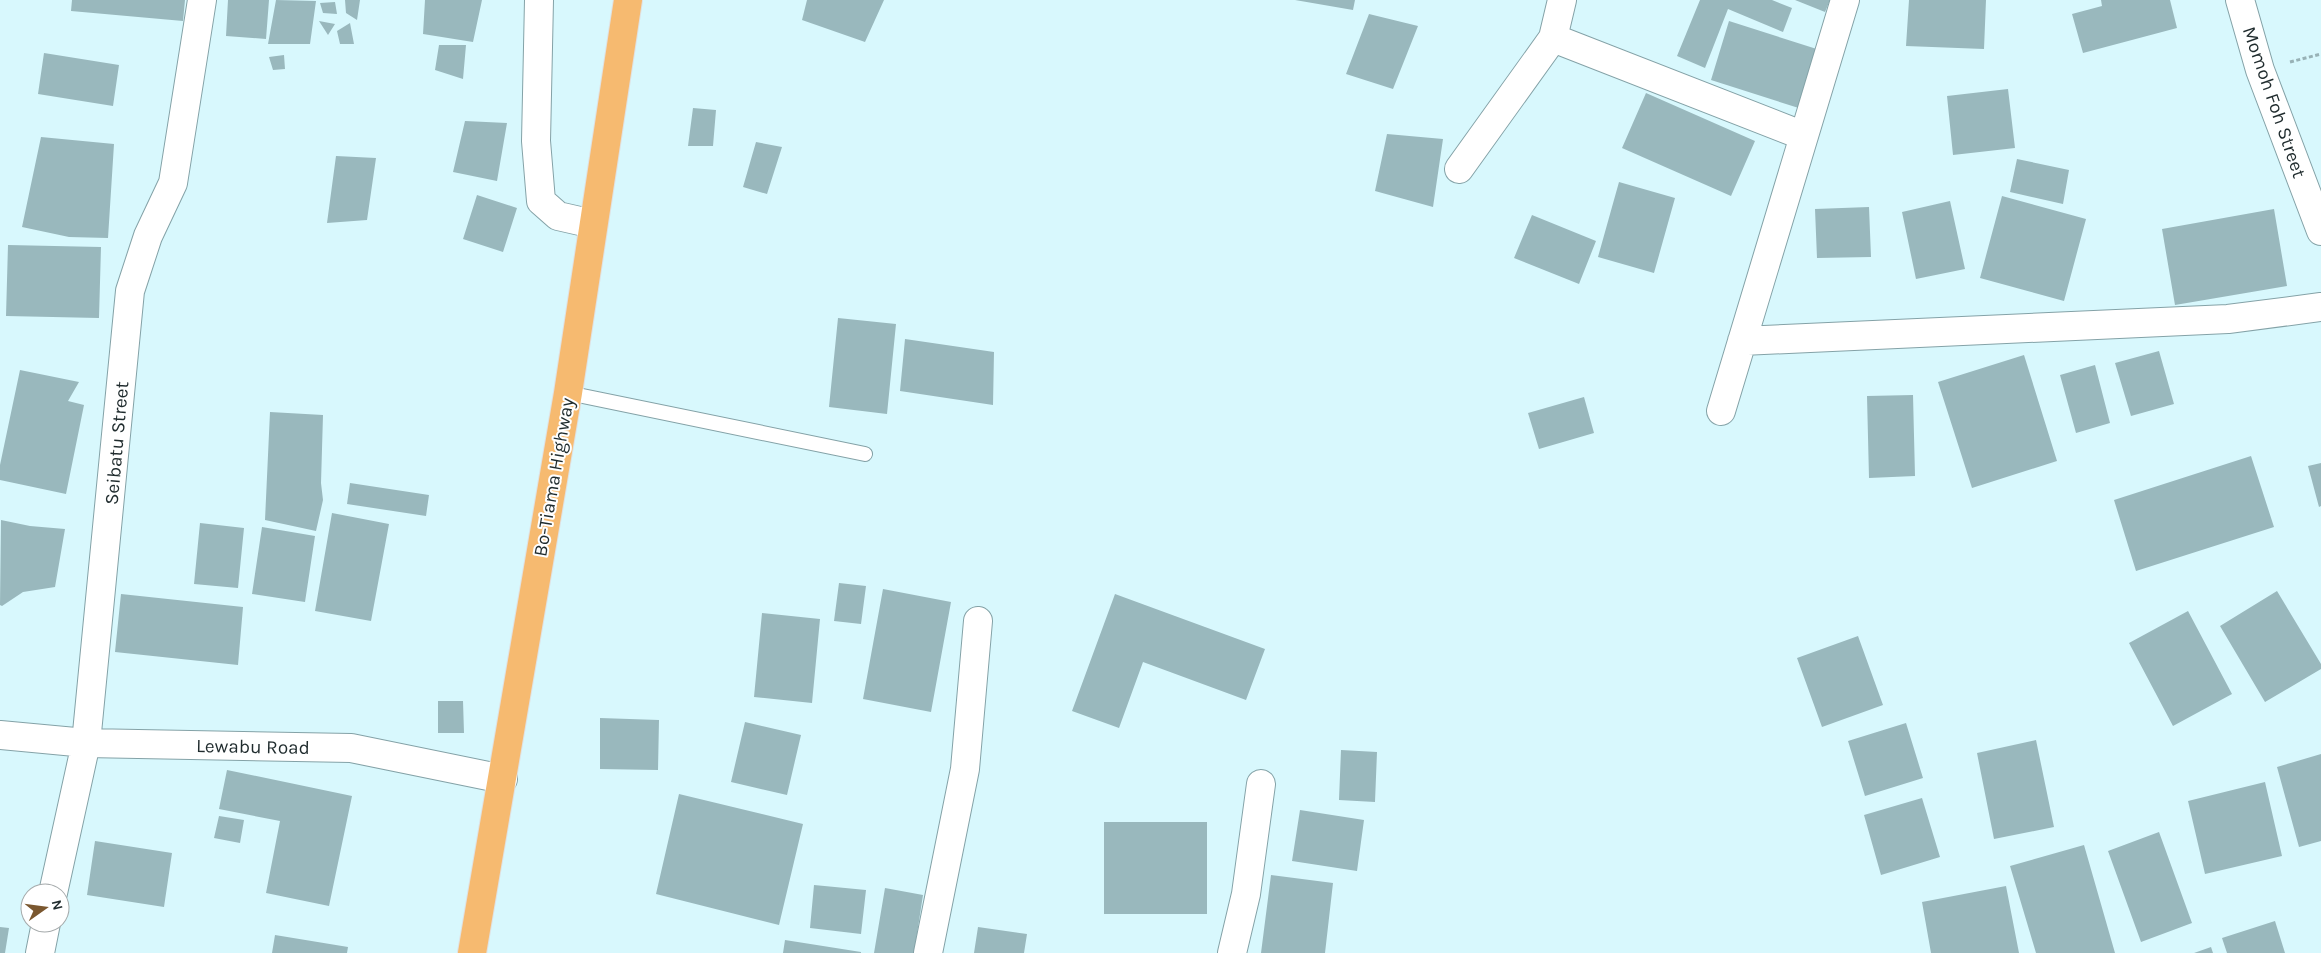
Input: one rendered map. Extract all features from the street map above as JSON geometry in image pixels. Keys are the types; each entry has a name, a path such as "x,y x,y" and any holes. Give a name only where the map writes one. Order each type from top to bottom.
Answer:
{"highway":[{"name":"Bo-Tiama Highway","path":"472,953 568,393 628,0"}],"street":[{"name":"Seibatu Street","path":"55,883 86,743 130,291 148,236 173,183 202,0"},
{"path":"539,0 536,141 541,201 558,216 593,224"},
{"path":"1459,169 1554,38 1562,0"},
{"path":"1721,411 1844,0"},
{"name":"Momoh Foh Street","path":"2240,0 2260,70 2321,231"},
{"path":"1554,38 1804,136"},
{"path":"1742,341 2228,319 2321,307"},
{"path":"928,953 965,769 978,621"},
{"name":"Lewabu Road","path":"0,736 86,743 351,748 503,779"},
{"path":"1232,953 1246,894 1261,784"},
{"path":"40,953 44,933"}],"lane":[{"path":"568,393 865,454"}],"building":[{"path":"72,0 185,0 183,21 71,11"},
{"path":"228,0 269,0 266,39 226,36"},
{"path":"276,0 316,1 310,44 268,44"},
{"path":"345,0 360,0 357,20 346,13"},
{"path":"425,0 482,0 473,42 423,34"},
{"path":"807,0 884,0 865,42 802,20"},
{"path":"1295,0 1355,0 1353,10"},
{"path":"1700,0 1772,0 1792,8 1783,32 1728,9 1705,68 1677,56"},
{"path":"1795,0 1830,0 1825,12"},
{"path":"1909,0 1986,0 1984,49 1906,46"},
{"path":"2101,0 2170,0 2177,28 2083,53 2072,14 2102,6"},
{"path":"335,2 337,14 323,13 320,3"},
{"path":"1369,14 1418,26 1393,89 1346,74"},
{"path":"319,21 335,24 328,35"},
{"path":"1729,21 1823,51 1805,110 1711,80"},
{"path":"350,23 354,44 340,44 337,31"},
{"path":"439,45 466,45 463,79 435,70"},
{"path":"44,53 119,65 113,106 38,94"},
{"path":"284,55 285,69 273,70 269,57"},
{"path":"2008,89 2015,148 1953,155 1947,96"},
{"path":"1646,93 1755,141 1731,196 1622,148"},
{"path":"693,108 716,110 713,146 688,146"},
{"path":"465,121 507,123 497,181 453,172"},
{"path":"1387,134 1443,139 1433,207 1375,191"},
{"path":"41,137 114,144 108,238 69,237 22,227"},
{"path":"756,142 782,147 767,194 743,187"},
{"path":"336,156 376,158 367,220 327,223"},
{"path":"2017,159 2069,170 2063,204 2010,192"},
{"path":"1619,182 1675,198 1654,273 1598,257"},
{"path":"477,195 517,208 503,252 463,239"},
{"path":"2002,196 2086,219 2064,301 1980,278"},
{"path":"1950,201 1965,269 1916,279 1902,212"},
{"path":"1869,207 1871,257 1817,258 1815,209"},
{"path":"2274,209 2287,286 2175,305 2162,229"},
{"path":"1532,215 1596,241 1579,284 1514,258"},
{"path":"8,245 101,247 99,318 6,316"},
{"path":"838,318 896,324 887,414 829,407"},
{"path":"905,339 994,352 993,405 900,391"},
{"path":"2159,351 2174,404 2131,416 2115,363"},
{"path":"2024,355 2057,461 1972,488 1938,382"},
{"path":"2095,365 2110,423 2076,433 2060,375"},
{"path":"20,370 79,382 68,401 84,405 66,494 0,480 0,465"},
{"path":"1913,395 1915,476 1869,478 1867,396"},
{"path":"1584,397 1594,433 1539,449 1528,413"},
{"path":"270,412 323,415 321,483 323,500 316,531 265,520"},
{"path":"2251,456 2274,527 2136,571 2114,500"},
{"path":"2321,463 2321,506 2319,507 2308,466"},
{"path":"350,483 429,495 426,516 347,504"},
{"path":"332,513 389,524 371,621 315,611"},
{"path":"1,520 30,526 65,529 55,587 23,592 2,606 0,605"},
{"path":"200,523 244,528 238,588 194,584"},
{"path":"262,527 315,536 305,602 252,594"},
{"path":"839,583 866,586 861,624 834,621"},
{"path":"883,589 951,602 931,712 863,699"},
{"path":"2277,591 2321,664 2321,669 2265,702 2220,626"},
{"path":"121,594 243,607 238,665 115,652"},
{"path":"1115,594 1265,649 1246,700 1143,662 1119,728 1072,711"},
{"path":"2188,611 2232,694 2173,726 2129,643"},
{"path":"762,613 820,619 812,703 754,697"},
{"path":"1858,636 1883,705 1822,727 1797,658"},
{"path":"438,701 463,701 464,733 438,733"},
{"path":"600,718 659,720 658,770 600,769"},
{"path":"745,722 801,735 787,795 731,782"},
{"path":"1906,723 1923,778 1865,796 1848,741"},
{"path":"2036,740 2054,827 1994,839 1977,753"},
{"path":"1341,750 1377,752 1375,802 1339,800"},
{"path":"2321,754 2321,841 2299,847 2277,767"},
{"path":"227,770 352,796 329,906 266,893 280,821 219,809"},
{"path":"2265,782 2282,856 2205,874 2188,801"},
{"path":"679,794 803,824 779,925 656,894"},
{"path":"1922,798 1940,857 1881,875 1864,815"},
{"path":"1300,810 1364,820 1357,871 1292,861"},
{"path":"219,816 244,820 240,843 214,838"},
{"path":"1104,822 1207,822 1207,914 1104,914"},
{"path":"2159,832 2192,923 2141,942 2108,851"},
{"path":"95,841 172,853 164,907 87,895"},
{"path":"2084,845 2115,953 2036,953 2010,866"},
{"path":"1271,875 1333,883 1325,953 1261,953"},
{"path":"814,885 866,890 861,934 810,928"},
{"path":"2006,886 2019,953 1931,953 1922,902"},
{"path":"885,888 923,895 914,953 874,953"},
{"path":"2275,921 2285,953 2227,953 2222,938"},
{"path":"0,927 9,928 5,953 0,953"},
{"path":"978,927 1027,934 1024,953 974,953"},
{"path":"275,935 348,947 347,953 272,953"},
{"path":"785,940 861,952 861,953 783,953"},
{"path":"2211,947 2213,953 2194,953"}]}
